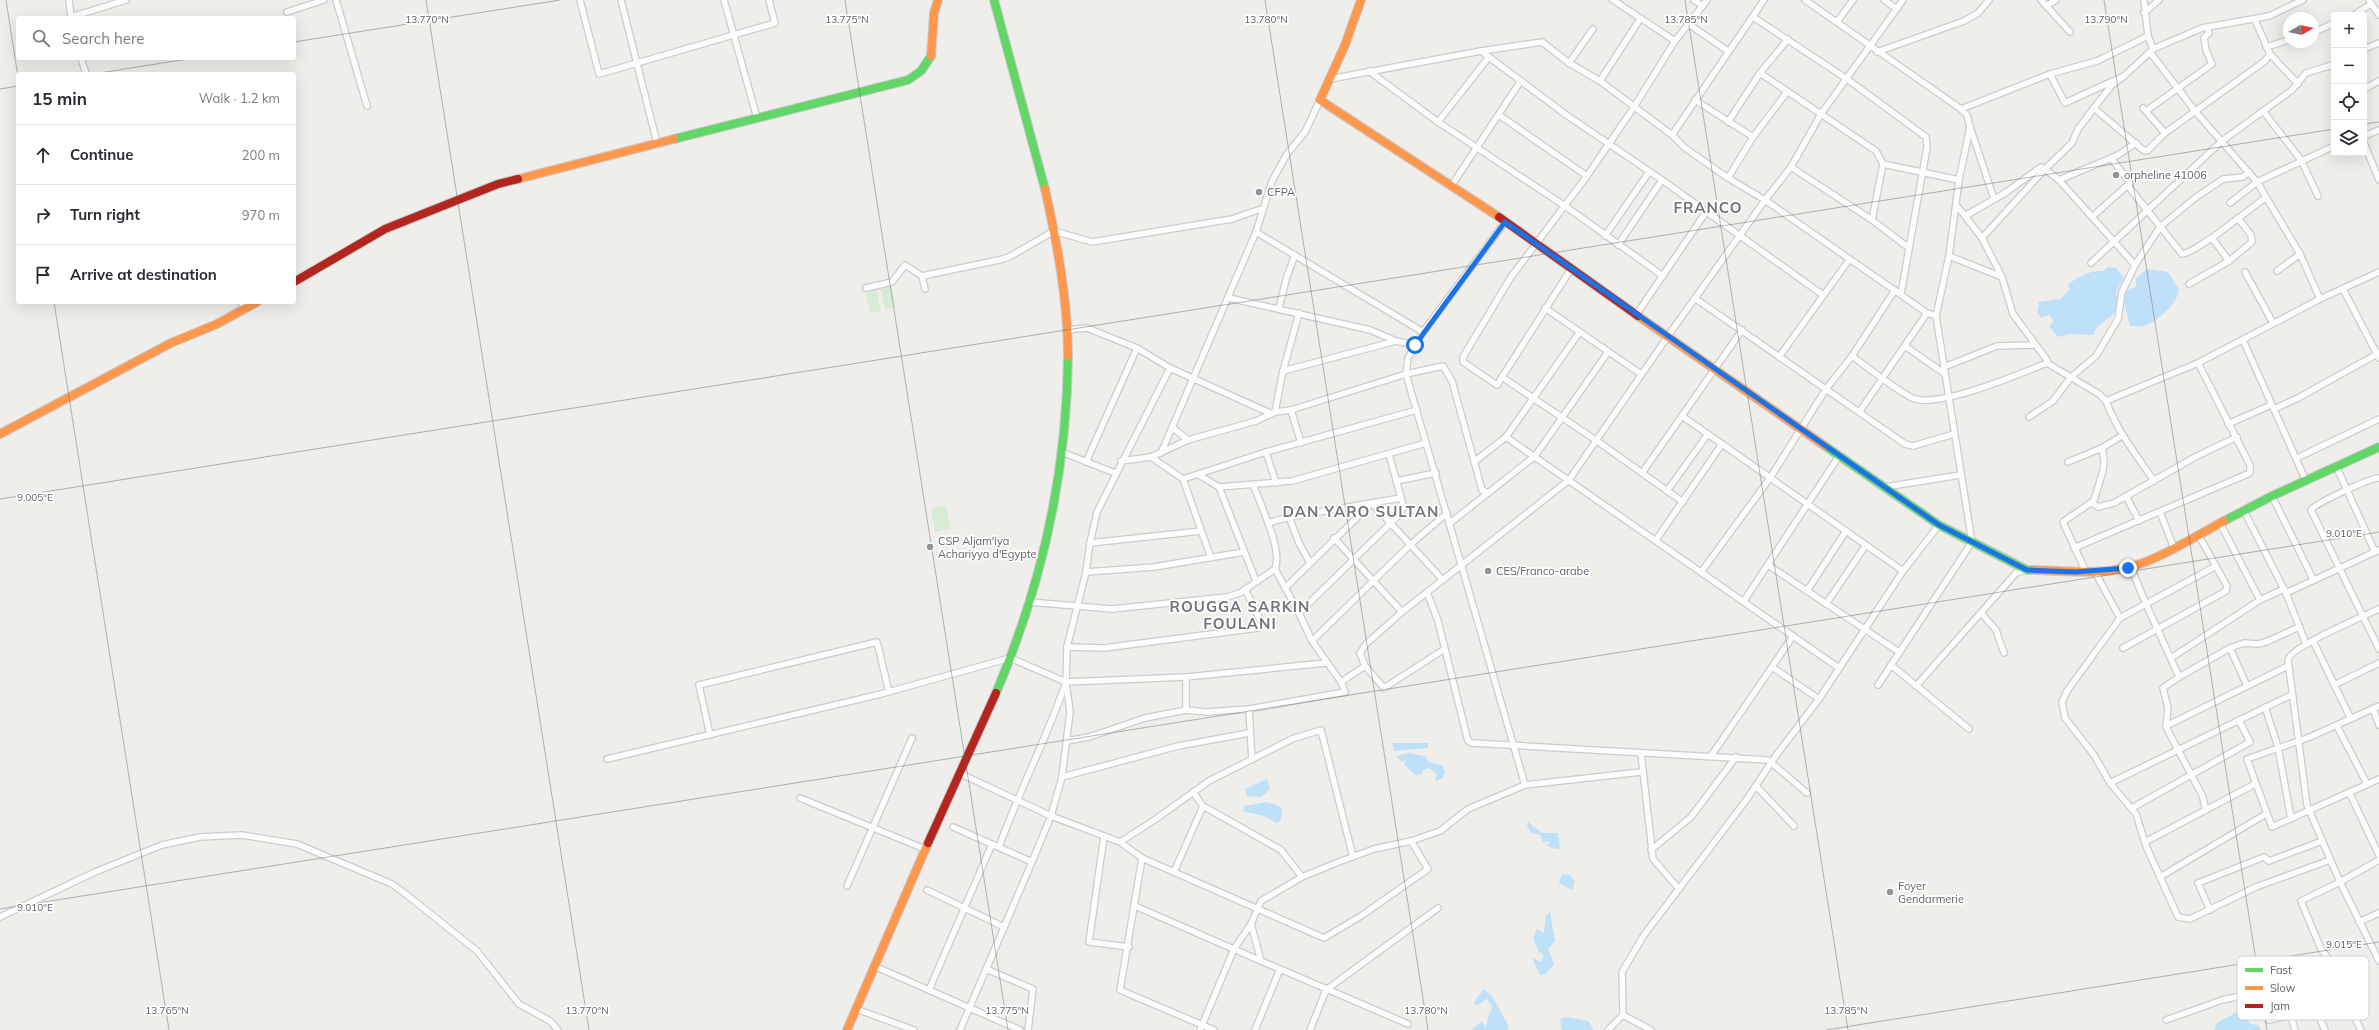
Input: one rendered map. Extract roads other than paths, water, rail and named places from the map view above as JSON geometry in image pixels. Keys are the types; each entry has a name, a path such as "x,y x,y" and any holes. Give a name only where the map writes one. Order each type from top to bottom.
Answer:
{"main road":[{"path":"296,281 385,229 450,202 525,176 901,82 926,69 934,48 931,23 938,0"},
{"path":"847,1030 1010,658 1030,602 1053,520 1064,453 1068,381 1066,330 1054,231 1036,155 994,0"},
{"path":"1361,0 1330,79 1320,100 1452,185 1636,315 1939,525 2027,570 2095,572 2132,567 2199,536 2220,523 2272,496 2337,468 2379,447"},
{"path":"0,434 171,343 217,324 254,304"}],"street":[{"path":"69,0 71,16"},
{"path":"74,16 126,0"},
{"path":"287,12 324,0"},
{"path":"336,0 367,106"},
{"path":"580,0 599,74 733,36 775,22 769,0"},
{"path":"621,0 657,143"},
{"path":"724,0 757,118"},
{"path":"1613,0 1675,41"},
{"path":"1694,0 1703,6"},
{"path":"1571,269 1544,308 1497,385 1464,363 1463,358 1511,277 1587,176 1634,107 1675,41 1707,0"},
{"path":"1672,135 1764,0"},
{"path":"1805,0 1877,52 1961,109 1967,115 1994,199"},
{"path":"1837,22 1853,0"},
{"path":"1884,0 1897,9"},
{"path":"1443,650 1384,688 1365,666 1360,652 1402,612 1442,579 1569,480 1668,336 1696,299 1765,200 1791,167 1821,114 1903,0"},
{"path":"1877,52 1964,21 1978,13 1989,0"},
{"path":"2041,0 2070,32"},
{"path":"2046,6 2056,0"},
{"path":"2144,0 2144,13 2152,50 2196,111 2257,182 2265,198 2300,254 2320,299"},
{"path":"2144,13 2159,0"},
{"path":"1982,238 2044,170 2072,143 2078,129 2112,85 2152,50 2202,28 2208,29 2222,24 2255,20 2284,10 2303,0"},
{"path":"2358,12 2370,2 2379,15"},
{"path":"1753,17 1847,79 1926,137 1927,147 1923,173 1901,294"},
{"path":"1600,82 1640,19"},
{"path":"2255,20 2270,54 2298,84"},
{"path":"1687,24 1728,51"},
{"path":"2319,30 2331,24"},
{"path":"1569,63 1593,29"},
{"path":"2165,133 2145,109 2212,64 2204,38 2209,33 2208,29"},
{"path":"1961,109 2050,74 2097,61 2148,36"},
{"path":"1728,122 1760,73 1788,39"},
{"path":"1330,79 1481,51 1540,42 1569,63 1600,82 1672,135 1685,148 1728,178 1765,200 1849,260 1928,313 1936,316"},
{"path":"2266,47 2283,42"},
{"path":"2366,48 2379,43"},
{"path":"1481,51 1520,82 1648,172 1662,180 1823,296"},
{"path":"2094,108 2147,151 2165,133 2251,72 2270,54"},
{"path":"1438,122 1488,58"},
{"path":"82,60 85,72"},
{"path":"2091,263 2222,142 2298,84 2306,73 2331,67"},
{"path":"1369,71 1438,122 1565,206 1663,276"},
{"path":"1760,73 1876,151 1883,164 1872,220"},
{"path":"2050,74 2065,103 2124,76"},
{"path":"2367,87 2379,81"},
{"path":"1452,185 1520,82"},
{"path":"1728,178 1753,137 1787,92"},
{"path":"1161,453 1229,298 1256,232 1272,181 1287,154 1305,132 1320,100"},
{"path":"1695,100 1753,137"},
{"path":"2263,111 2301,160 2318,196"},
{"path":"1499,115 1587,176"},
{"path":"1878,685 1972,542 1960,475 1936,316 1949,256 1959,180 1970,127"},
{"path":"2367,135 2379,130"},
{"path":"2059,180 2111,158 2136,143"},
{"path":"2230,203 2257,182 2301,160 2331,147"},
{"path":"2367,150 2379,180"},
{"path":"2111,158 2130,184 2128,186 2182,254 2190,253 2200,244 2212,238 2265,198"},
{"path":"1883,164 1959,180"},
{"path":"1791,167 1872,220 1910,248"},
{"path":"1965,216 1994,199 2041,167 2059,180 2093,216 2113,242 2135,265"},
{"path":"1605,236 1648,172"},
{"path":"2029,417 2053,401 2071,378 2096,356 2118,319 2122,292 2135,265 2160,227 2195,198 2223,179 2243,177 2248,172"},
{"path":"1618,245 1662,180"},
{"path":"2093,216 2128,186"},
{"path":"1956,205 1982,238 2002,277 2014,314 2046,363 2106,401 2112,418 2154,481"},
{"path":"922,276 1009,257 1054,231 1092,242 1232,219 1262,209"},
{"path":"1636,315 1706,212"},
{"path":"2189,284 2229,262 2253,240 2238,218"},
{"path":"1505,222 1423,332 1407,362 1406,374 1436,473 1525,785"},
{"path":"1256,232 1423,332"},
{"path":"2212,238 2229,262"},
{"path":"2277,270 2300,254"},
{"path":"1279,308 1286,276 1295,255"},
{"path":"1949,256 2002,277"},
{"path":"1779,356 1849,260"},
{"path":"866,288 892,282 905,265 922,276 925,290"},
{"path":"2245,272 2273,323"},
{"path":"2106,401 2198,363 2320,299 2379,272"},
{"path":"2228,424 2298,398 2378,355 2343,288"},
{"path":"1702,571 1770,478 1826,389 1852,356 1895,290"},
{"path":"1229,298 1279,308 1370,330 1396,340 1415,345"},
{"path":"1696,299 1826,389 1860,410 1908,446 1954,434"},
{"path":"244,304 249,307"},
{"path":"1544,308 1642,374"},
{"path":"1274,413 1283,371 1299,313"},
{"path":"1860,410 1928,313"},
{"path":"1066,330 1087,328 1137,348 1170,368 1274,413"},
{"path":"1642,473 1742,330"},
{"path":"1474,462 1506,437 1579,333"},
{"path":"1283,371 1396,340"},
{"path":"2242,340 2297,458 2306,481"},
{"path":"1944,367 1998,346 2035,345"},
{"path":"1905,346 1945,374"},
{"path":"1086,462 1137,348"},
{"path":"1450,523 1535,456 1608,352"},
{"path":"1852,356 1917,400 1948,397 2008,378 2046,363"},
{"path":"2074,548 2250,473 2250,465 2237,437 2228,424 2198,363"},
{"path":"1121,461 1151,457 1188,440 1274,413 1291,410 1406,374 1442,366 1450,374 1482,490 1488,493"},
{"path":"960,1030 1051,816 1062,777 1071,703 1066,682 1067,647 1086,572 1090,543 1097,512 1121,461 1170,368"},
{"path":"1502,377 1533,399 1563,417 1683,502"},
{"path":"1291,410 1300,443"},
{"path":"1183,479 1266,452 1417,410"},
{"path":"1682,416 1903,571"},
{"path":"2297,458 2379,419"},
{"path":"1173,428 1188,440"},
{"path":"1666,491 1708,434"},
{"path":"2068,462 2102,448 2123,435"},
{"path":"1506,437 1702,571 1839,668"},
{"path":"2092,503 2098,507 2103,506 2126,496 2197,456 2237,437"},
{"path":"1199,475 1219,487 1292,482 1426,443"},
{"path":"1656,540 1722,444"},
{"path":"2092,503 2103,471 2104,461 2102,448"},
{"path":"1266,452 1276,483"},
{"path":"1064,453 1116,473"},
{"path":"1299,613 1390,523 1401,514 1403,505 1389,454"},
{"path":"1744,601 1839,456"},
{"path":"1151,457 1183,479 1211,558"},
{"path":"2171,658 2260,600 2340,569 2377,551 2346,491 2337,468"},
{"path":"1396,481 1436,473"},
{"path":"1885,487 1960,475"},
{"path":"2379,478 2374,478 2346,491 2311,510 2379,649"},
{"path":"1067,741 1089,737 1145,718 1186,710 1207,712 1249,709 1345,692 1341,682 1326,664 1312,641 1299,613 1275,569 1277,558 1268,523 1253,484"},
{"path":"1219,487 1256,582"},
{"path":"2126,496 2139,521"},
{"path":"2272,496 2314,579"},
{"path":"1268,523 1289,517 1401,498"},
{"path":"1372,503 1442,579"},
{"path":"1284,588 1310,564 1334,538 1372,503"},
{"path":"2086,572 2063,522 2083,506 2092,503"},
{"path":"2244,511 2285,591 2306,644"},
{"path":"2160,512 2174,548"},
{"path":"1312,641 1411,544 1447,513"},
{"path":"1289,517 1299,543 1310,564"},
{"path":"2220,523 2260,600"},
{"path":"1608,1030 1623,1015 1622,972 1644,935 1756,786 1771,762 1819,699 1903,571 1939,525"},
{"path":"1090,543 1202,531"},
{"path":"1807,591 1846,531"},
{"path":"2123,648 2226,591 2227,586 2199,536"},
{"path":"1334,538 1402,612"},
{"path":"1826,604 1866,545"},
{"path":"1086,572 1154,567 1244,552"},
{"path":"1768,565 1899,652"},
{"path":"2216,566 2120,618 2071,685 2064,697 2062,706 2065,718 2094,754 2110,783 2132,808 2138,819 2145,842 2178,917 2190,919 2256,887 2330,860"},
{"path":"2132,567 2145,605 2158,628 2179,677"},
{"path":"1030,602 1112,609 1227,598 1245,589 1275,569"},
{"path":"1916,686 2016,573 2027,570"},
{"path":"2095,572 2120,618"},
{"path":"1067,647 1104,648 1258,628 1261,622 1245,589"},
{"path":"1427,592 1438,621 1443,650 1468,741 1472,743 1768,760 1807,793"},
{"path":"2379,609 2306,644 2289,654 2288,666 2309,811 2340,882 2379,961"},
{"path":"1980,613 1996,630 2004,653"},
{"path":"2206,810 2202,795 2193,776 2166,726 2168,708 2163,688 2179,677 2230,648 2244,643 2263,643 2299,627"},
{"path":"1711,756 1793,636"},
{"path":"2313,641 2351,719"},
{"path":"710,735 699,685 877,642 889,692"},
{"path":"2230,648 2247,686"},
{"path":"607,759 889,692 1010,658 1066,682 1186,677 1326,664"},
{"path":"2334,685 2379,663"},
{"path":"1891,665 1969,729"},
{"path":"1341,682 1365,666"},
{"path":"2166,726 2288,666"},
{"path":"1772,667 1819,699"},
{"path":"1186,677 1186,710"},
{"path":"999,847 1016,800 1051,724 1066,682"},
{"path":"2110,783 2291,695"},
{"path":"2379,706 2337,726 2247,759 2272,827 2379,779"},
{"path":"2265,707 2278,747 2291,819"},
{"path":"1249,709 1249,733 1252,760"},
{"path":"2373,709 2379,724"},
{"path":"2132,808 2193,776 2250,742 2239,720"},
{"path":"2337,726 2367,784"},
{"path":"1120,842 1209,781 1292,739 1321,730 1352,857"},
{"path":"1062,777 1178,746 1249,733"},
{"path":"847,886 912,738"},
{"path":"1641,753 1641,772 1653,859 1679,889"},
{"path":"1651,850 1691,817 1736,757"},
{"path":"1201,1027 1234,949 1251,924 1256,908 1261,901 1302,877 1374,849 1411,842 1440,831 1468,809 1487,799 1525,785 1641,772"},
{"path":"959,773 1051,816 1120,842 1142,858 1324,938 1361,916 1428,869 1411,842"},
{"path":"2145,842 2255,784"},
{"path":"1756,786 1794,826"},
{"path":"1193,792 1203,806 1282,850 1302,877"},
{"path":"2350,792 2379,855"},
{"path":"800,798 925,849"},
{"path":"1174,872 1203,806"},
{"path":"2160,877 2266,814"},
{"path":"953,827 1032,862"},
{"path":"0,917 95,872 162,845 200,837 242,835 297,844 392,884 408,894 477,951 519,1004 550,1021 558,1030"},
{"path":"1104,836 1089,942 1128,947"},
{"path":"2210,910 2198,883 2264,857 2269,861 2322,841"},
{"path":"929,990 992,844"},
{"path":"1142,858 1120,990 1201,1027 1214,1030"},
{"path":"2326,956 2321,949 2301,900 2340,882 2379,860"},
{"path":"927,890 1004,927"},
{"path":"1135,906 1326,990 1408,1024"},
{"path":"1310,1030 1326,990 1438,908"},
{"path":"2359,922 2379,913"},
{"path":"1251,924 1261,961"},
{"path":"874,966 1020,1030"},
{"path":"986,969 1033,989 1028,1030"},
{"path":"1255,1030 1280,969"},
{"path":"2166,1020 2222,1000 2237,997"},
{"path":"856,1009 914,1030"},
{"path":"1623,1015 1650,1030"},
{"path":"2292,1020 2295,1030"},
{"path":"2320,1020 2325,1030"},
{"path":"2356,1020 2361,1030"}],"water":[{"path":"2108,267 2116,268 2124,278 2116,292 2118,302 2114,314 2096,328 2093,335 2069,334 2058,337 2049,326 2054,321 2049,315 2041,318 2037,312 2039,302 2061,299 2070,289 2068,284 2085,274 2094,271 2104,271"},
{"path":"2147,269 2168,272 2179,290 2175,301 2166,312 2155,321 2144,326 2130,326 2123,297 2129,289 2136,287 2136,278"},
{"path":"1392,743 1428,743 1428,748 1394,751"},
{"path":"1409,753 1425,756 1428,762 1442,765 1445,773 1442,779 1435,781 1437,774 1429,768 1423,770 1422,774 1415,775 1404,764 1407,759 1402,762 1396,756"},
{"path":"1267,779 1270,789 1261,797 1247,796 1245,789"},
{"path":"1266,802 1277,805 1282,809 1282,817 1279,822 1276,823 1264,816 1243,811 1245,806"},
{"path":"1528,822 1542,833 1558,833 1560,849 1551,848 1547,845 1551,841 1543,842 1540,835 1531,833 1527,825"},
{"path":"1562,874 1570,875 1575,882 1572,890 1559,883"},
{"path":"1550,912 1555,941 1548,949 1554,964 1546,974 1540,975 1532,958 1542,962 1543,954 1539,952 1533,938 1537,929 1544,933 1546,915"},
{"path":"1484,989 1492,996 1508,1025 1508,1030 1471,1030 1482,1021 1485,1028 1492,1007 1487,999 1476,1006 1474,1002"},
{"path":"2237,1010 2237,1020 2249,1020 2249,1023 2259,1026 2261,1030 2214,1030 2218,1022 2232,1015"},
{"path":"1567,1017 1588,1021 1594,1030 1562,1030 1560,1019"}],"place":[{"name":"orpheline 41006","path":"2116,175"},
{"name":"CFPA","path":"1259,192"},
{"name":"CSP Aljam'iya Achariyya d'Egypte","path":"930,547"},
{"name":"CES/Franco-arabe","path":"1488,571"},
{"name":"Foyer Gendarmerie","path":"1890,892"}],"district":[{"name":"FRANCO","path":"1708,208"},
{"name":"DAN YARO SULTAN","path":"1361,512"},
{"name":"ROUGGA SARKIN FOULANI","path":"1240,616"}]}
